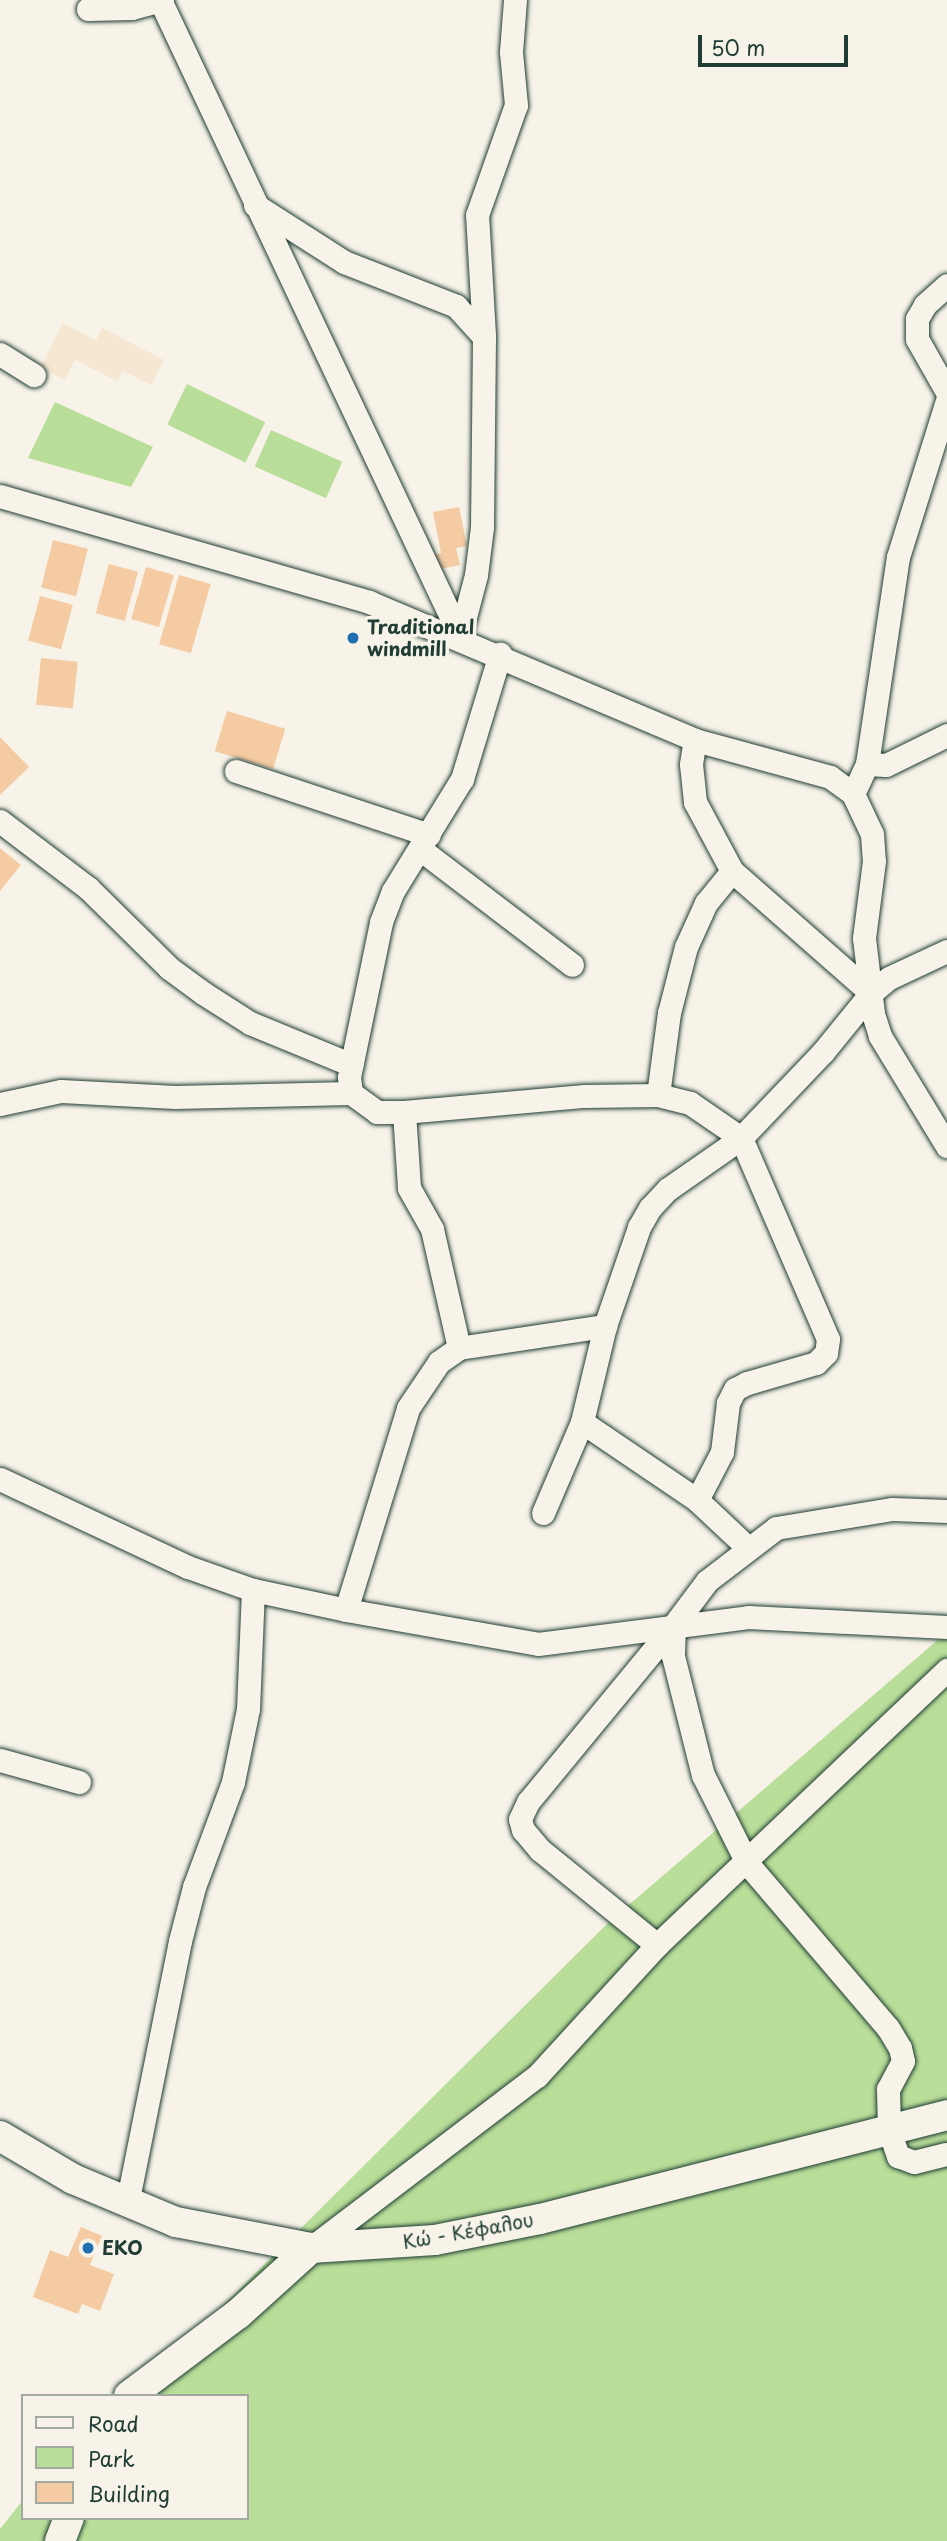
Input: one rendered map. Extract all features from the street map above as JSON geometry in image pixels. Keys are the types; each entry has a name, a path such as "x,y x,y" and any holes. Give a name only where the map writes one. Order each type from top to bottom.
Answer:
{"main road":[{"name":"Κώ - Κέφαλου","path":"0,2136 65,2175 127,2204 212,2231 311,2248 435,2240 489,2229 947,2115"},
{"path":"132,2394 238,2314 311,2248"},
{"path":"60,2541 67,2520"}],"street":[{"path":"88,9 132,8 161,0 255,205 460,636"},
{"path":"460,636 476,575 482,527 484,337 477,215 516,105 511,41 515,0"},
{"path":"255,205 344,262 456,306 484,337"},
{"path":"947,285 925,305 917,319 917,339 947,392"},
{"path":"0,354 34,374"},
{"path":"853,794 867,764 898,557 947,401"},
{"path":"0,496 369,601 460,636 695,740 830,777 853,794 872,834 874,861 864,938 880,1036 947,1146"},
{"path":"351,1093 352,1065 381,922 393,891 462,779 500,654"},
{"path":"867,764 886,765 947,735"},
{"path":"695,740 691,764 695,802 732,871 871,993"},
{"path":"236,771 424,842 572,965"},
{"path":"0,821 88,888 169,968 202,993 250,1023 352,1065"},
{"path":"658,1095 669,1013 686,947 706,903 732,871"},
{"path":"543,1513 582,1422 605,1326 639,1227 650,1208 668,1189 741,1138 823,1052 871,993 890,978 947,951"},
{"path":"0,1104 61,1091 175,1097 351,1093 377,1112 584,1096 658,1095 690,1103 741,1138 828,1339 826,1353 816,1363 735,1390 728,1403 722,1452 697,1500"},
{"path":"404,1112 409,1188 432,1229 459,1348"},
{"path":"346,1610 408,1408 439,1362 459,1348 605,1326"},
{"path":"582,1422 697,1500 746,1546"},
{"path":"0,1479 140,1548 253,1590 346,1610 538,1644 748,1617 943,1624"},
{"path":"657,1945 540,1850 523,1830 520,1819 528,1802 707,1581 746,1546 776,1528 818,1517 891,1509 947,1511"},
{"path":"127,2204 183,1930 206,1848 233,1782 248,1709 253,1590"},
{"path":"674,1625 673,1656 703,1775 747,1863 888,2028 900,2048 902,2061 888,2089 890,2130 898,2156 914,2162 946,2154"},
{"path":"311,2248 537,2076 657,1945 747,1863 947,1670"},
{"path":"0,1760 79,1782"}],"shaded area":[{"path":"63,323 96,340 102,328 164,360 151,385 123,371 117,381 75,360 65,380 40,368"}],"green space":[{"path":"187,384 265,422 245,463 167,424"},
{"path":"55,402 153,447 131,487 28,458"},
{"path":"271,430 342,462 326,498 255,467"},
{"path":"947,1632 947,2541 0,2541 0,2529 21,2503 21,2520 248,2520 248,2394 134,2394 610,1921"}],"building":[{"path":"459,507 467,546 456,548 460,565 435,570 427,556 441,553 433,512"},
{"path":"53,540 88,549 76,596 41,588"},
{"path":"109,564 138,572 125,621 96,613"},
{"path":"146,567 174,575 159,627 131,619"},
{"path":"179,575 211,584 191,653 159,644"},
{"path":"40,596 73,605 61,649 28,640"},
{"path":"41,658 78,662 73,709 36,705"},
{"path":"227,711 285,729 273,769 215,751"},
{"path":"0,737 29,767 0,795"},
{"path":"0,848 21,865 0,891"},
{"path":"81,2227 102,2236 90,2265 114,2274 100,2311 82,2304 78,2314 33,2297 50,2250 68,2257"}],"place":[{"name":"Traditional windmill","path":"353,638"},
{"name":"EKO","path":"88,2248"}]}
